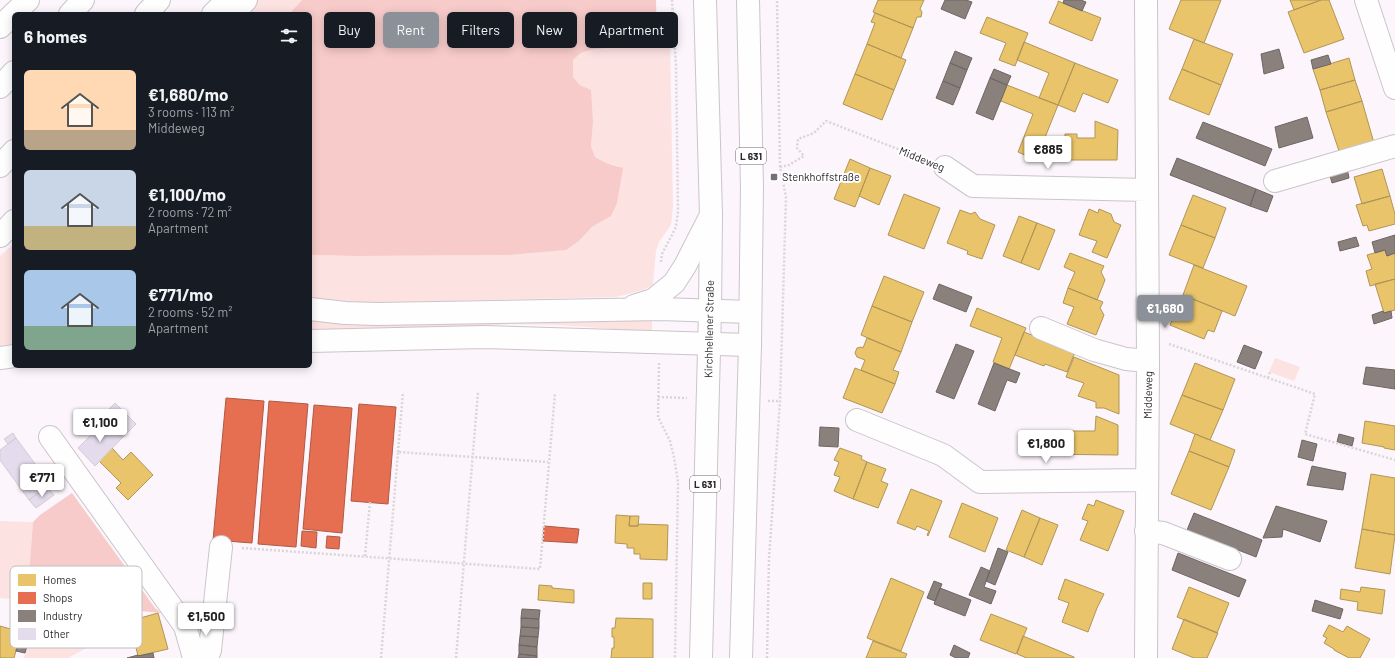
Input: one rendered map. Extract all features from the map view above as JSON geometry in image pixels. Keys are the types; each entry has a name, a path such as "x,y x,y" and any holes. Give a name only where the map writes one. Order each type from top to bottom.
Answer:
{"main road":[{"path":"0,8 7,0"},
{"path":"16,12 28,0"},
{"path":"72,12 84,0"},
{"path":"148,12 159,0"},
{"path":"215,12 227,0"},
{"path":"235,12 246,0"},
{"name":"Kirchhellener Straße","path":"701,658 711,215 705,0"},
{"name":"L 631","path":"741,658 750,345 752,188 748,0"},
{"name":"Middeweg","path":"1146,0 1148,337 1146,658"},
{"path":"1366,0 1395,88"},
{"path":"0,28 12,16"},
{"path":"0,87 12,74"},
{"path":"1275,181 1395,146"},
{"path":"0,166 12,154"},
{"name":"Middeweg","path":"945,167 973,186 1146,190"},
{"path":"622,309 653,300 674,284 711,215"},
{"path":"0,236 12,223"},
{"path":"312,308 346,313 377,314 622,309 750,312"},
{"path":"1041,328 1094,350 1126,358 1148,361"},
{"path":"312,341 484,338 750,345"},
{"path":"0,358 12,356"},
{"path":"857,420 943,455 980,482 1147,480"},
{"path":"50,437 185,626 194,658"},
{"path":"1146,531 1163,533 1230,559"},
{"path":"208,658 221,547"}],"path":[{"path":"767,658 769,558 780,401 786,197 780,167 777,0"},
{"name":"Middeweg","path":"780,167 789,165 804,156 797,148 798,139 814,133 826,121 945,167"},
{"path":"1148,337 1315,394 1305,434 1395,460"},
{"path":"1268,378 1270,372"},
{"path":"381,658 403,392"},
{"path":"456,658 478,392"},
{"path":"221,547 540,569 554,392"},
{"path":"398,452 548,462"},
{"path":"365,556 370,502"}],"shaded area":[{"path":"258,0 302,0 291,12 247,12"},
{"path":"302,0 656,0 656,12 585,12 585,48 607,48 590,50 581,53 573,60 573,77 580,85 591,90 593,123 591,146 595,157 606,163 623,168 617,203 611,216 592,227 579,241 566,250 510,255 312,255 312,12 291,12"},
{"path":"607,48 670,48 673,207 671,225 659,242 656,251 653,285 643,290 616,297 355,303 312,300 312,255 510,255 566,250 579,241 592,227 611,216 619,166 606,163 595,157 591,146 593,123 585,87 580,85 573,77 573,60 581,53 590,50"},
{"path":"12,246 12,343 0,346 0,256"},
{"path":"652,317 652,332 560,325 509,324 424,330 312,332 312,320 346,323"},
{"path":"1275,358 1300,367 1294,381 1269,372"},
{"path":"72,493 125,566 30,566 33,522 40,515"},
{"path":"0,521 33,522 30,566 10,566 10,599 0,598"},
{"path":"142,590 155,608 161,613 142,611"},
{"path":"27,648 86,648 68,658 24,658"}],"building: Homes":[{"path":"878,0 924,0 920,9 922,12 921,17 917,17 913,28 873,12"},
{"path":"1181,0 1221,0 1204,43 1169,29"},
{"path":"1290,0 1321,0 1294,10"},
{"path":"1321,0 1329,0 1344,39 1304,53 1288,12"},
{"path":"1058,1 1101,18 1092,41 1049,23"},
{"path":"875,13 913,28 901,58 867,44 875,23 871,22"},
{"path":"987,17 1028,33 1015,66 999,60 1006,43 980,33"},
{"path":"1194,39 1233,54 1221,85 1182,69"},
{"path":"1024,42 1075,63 1058,105 1039,98 1049,73 1017,60"},
{"path":"867,44 906,60 894,90 855,74"},
{"path":"1349,58 1355,80 1320,90 1313,69"},
{"path":"1075,63 1118,80 1108,103 1083,93 1075,112 1058,105"},
{"path":"1182,69 1221,85 1209,115 1169,99"},
{"path":"855,74 894,90 882,120 843,104"},
{"path":"1355,80 1362,101 1326,112 1320,90"},
{"path":"1007,85 1058,105 1036,160 1018,152 1033,114 1001,101"},
{"path":"1362,101 1374,143 1340,154 1326,112"},
{"path":"1095,121 1118,130 1117,160 1065,160 1065,134 1077,134 1077,138 1095,138"},
{"path":"850,159 870,168 855,207 834,199"},
{"path":"870,168 891,176 879,205 859,196"},
{"path":"1382,169 1390,196 1362,204 1354,177"},
{"path":"904,194 940,208 924,249 888,235"},
{"path":"1193,195 1226,208 1215,238 1181,225"},
{"path":"1390,196 1395,214 1395,224 1369,231 1367,225 1363,226 1356,205"},
{"path":"1089,209 1098,213 1099,209 1111,214 1114,222 1121,225 1107,258 1092,252 1097,241 1079,235"},
{"path":"960,210 971,214 975,212 980,219 995,225 982,259 967,254 968,251 947,243"},
{"path":"1019,216 1037,223 1021,263 1003,256"},
{"path":"1037,223 1055,230 1039,270 1021,263"},
{"path":"1181,225 1215,238 1203,268 1169,255"},
{"path":"1385,250 1387,256 1395,253 1395,279 1370,286 1366,271 1372,269 1367,255"},
{"path":"1070,253 1104,266 1101,272 1105,280 1097,300 1068,288 1075,272 1064,267"},
{"path":"1194,265 1247,286 1235,316 1183,295"},
{"path":"884,276 924,292 912,322 872,306"},
{"path":"1395,279 1395,310 1384,313 1375,284"},
{"path":"1068,288 1103,302 1100,308 1104,315 1096,335 1067,324 1074,307 1063,303"},
{"path":"1183,295 1222,311 1214,332 1208,330 1204,339 1170,325"},
{"path":"872,306 912,322 901,352 861,335"},
{"path":"977,308 1026,328 1009,369 993,362 1002,338 970,326"},
{"path":"1024,332 1075,352 1067,372 1045,364 1044,366 1015,355"},
{"path":"867,338 901,352 893,370 899,372 895,384 861,370 865,360 857,357 855,353 857,348 863,348"},
{"path":"1074,357 1119,375 1119,414 1104,408 1096,408 1096,402 1078,396 1084,383 1066,377"},
{"path":"1195,363 1235,379 1223,410 1182,395"},
{"path":"855,368 895,384 882,413 843,398"},
{"path":"1182,395 1223,410 1210,440 1170,424"},
{"path":"1096,416 1118,425 1118,455 1035,454 1044,431 1095,431"},
{"path":"1365,421 1395,426 1395,450 1362,443"},
{"path":"1195,434 1235,450 1229,467 1189,451"},
{"path":"112,448 123,460 131,452 153,475 128,500 116,488 121,483 99,461"},
{"path":"840,448 862,456 861,459 867,462 853,499 834,491 840,477 834,475 839,462 834,460"},
{"path":"1189,451 1229,467 1211,510 1171,494"},
{"path":"867,462 886,469 881,481 888,484 878,508 853,499"},
{"path":"1371,474 1395,478 1395,535 1362,529"},
{"path":"911,489 942,501 928,536 929,531 917,526 915,530 897,523"},
{"path":"1096,500 1124,511 1108,551 1080,540 1088,521 1082,519 1088,504 1094,506"},
{"path":"962,503 998,518 985,552 949,537"},
{"path":"1022,510 1040,518 1024,557 1006,550"},
{"path":"616,515 630,516 629,526 638,526 638,524 668,525 667,560 640,559 640,554 634,554 634,548 627,548 627,544 615,543"},
{"path":"630,516 639,516 638,526 629,526"},
{"path":"1040,518 1058,525 1042,565 1024,557"},
{"path":"1362,529 1395,535 1390,574 1355,568"},
{"path":"891,578 924,592 901,651 867,638"},
{"path":"1065,579 1104,594 1088,632 1062,622 1069,603 1058,599"},
{"path":"643,583 652,583 652,599 643,599"},
{"path":"539,585 574,590 574,603 538,600"},
{"path":"1189,587 1229,603 1217,633 1177,617"},
{"path":"1361,587 1385,590 1382,614 1357,610 1358,602 1340,599 1341,589 1360,592"},
{"path":"158,613 168,649 138,656 136,648 142,648 142,618"},
{"path":"991,614 1027,628 1016,654 980,640"},
{"path":"616,618 653,619 653,658 611,658 612,648 614,648 612,628 615,628"},
{"path":"1184,619 1218,633 1207,658 1194,658 1172,649"},
{"path":"1329,625 1343,632 1347,626 1370,639 1360,658 1349,658 1324,643 1327,638 1323,636"},
{"path":"0,626 10,629 10,648 17,648 14,658 0,658"},
{"path":"1023,636 1074,658 1027,658 1017,654"},
{"path":"873,641 907,654 905,658 866,658"}],"building: Shops":[{"path":"226,398 264,401 252,543 213,540"},
{"path":"269,401 308,404 296,547 258,544"},
{"path":"359,404 396,407 388,504 351,501"},
{"path":"314,405 352,408 342,533 303,529"},
{"path":"544,526 579,529 577,543 543,541"},
{"path":"302,531 317,532 316,548 301,546"},
{"path":"327,536 340,537 339,549 326,548"}],"building: Industry":[{"path":"945,0 966,0 972,2 965,19 941,9"},
{"path":"1064,0 1081,0 1086,2 1082,11 1063,3"},
{"path":"1279,49 1284,68 1264,74 1261,54"},
{"path":"955,51 972,58 967,70 950,63"},
{"path":"1328,55 1331,64 1313,69 1311,60"},
{"path":"950,63 967,70 960,88 943,81"},
{"path":"994,69 1011,76 1007,85 990,78"},
{"path":"990,78 1007,85 993,120 976,113"},
{"path":"943,81 960,88 953,105 936,98"},
{"path":"1307,117 1313,138 1279,148 1275,127"},
{"path":"1203,122 1272,149 1265,166 1196,138"},
{"path":"1177,158 1256,189 1250,206 1170,175"},
{"path":"1347,168 1349,178 1332,183 1329,172"},
{"path":"1256,189 1273,196 1267,212 1250,206"},
{"path":"1395,235 1395,253 1387,256 1385,250 1375,253 1372,242"},
{"path":"1356,237 1359,246 1340,251 1338,242"},
{"path":"939,284 972,297 966,312 933,299"},
{"path":"1383,311 1384,313 1391,311 1392,318 1374,324 1372,315"},
{"path":"956,344 974,351 954,399 936,392"},
{"path":"1244,345 1262,352 1255,369 1237,362"},
{"path":"994,363 1020,373 1016,383 1007,380 995,411 978,404"},
{"path":"1366,367 1395,370 1395,389 1363,384"},
{"path":"820,427 839,428 838,447 819,446"},
{"path":"1339,434 1354,438 1352,446 1337,442"},
{"path":"1302,440 1317,444 1313,461 1298,457"},
{"path":"1312,466 1346,473 1343,490 1307,485"},
{"path":"1276,506 1327,521 1320,542 1283,529 1282,537 1263,538"},
{"path":"1194,513 1262,540 1256,557 1187,530"},
{"path":"998,548 1008,552 995,585 986,581"},
{"path":"1178,553 1246,580 1239,597 1172,570"},
{"path":"981,567 990,571 984,587 996,591 991,604 969,595"},
{"path":"934,581 942,584 935,601 927,598"},
{"path":"940,588 971,600 965,616 934,604"},
{"path":"1315,600 1343,609 1340,619 1312,611"},
{"path":"522,609 540,610 539,619 521,618"},
{"path":"521,618 539,619 539,628 521,627"},
{"path":"521,627 539,628 538,637 520,636"},
{"path":"520,636 538,637 537,647 519,645"},
{"path":"519,645 537,647 537,656 519,654"},
{"path":"954,645 970,653 968,658 956,658 950,655"},
{"path":"17,648 26,648 25,653 16,651"},
{"path":"153,653 154,658 127,658 138,655"},
{"path":"519,654 537,656 537,658 518,658"}],"building: Other":[{"path":"115,403 136,424 122,438 101,417"},
{"path":"105,421 122,438 95,466 78,448"},
{"path":"13,433 16,438 8,444 4,439"},
{"path":"16,438 50,484 29,500 0,460 0,450"},
{"path":"47,487 54,495 36,508 29,500"}],"place":[{"name":"Stenkhoffstraße","path":"774,177"}]}
